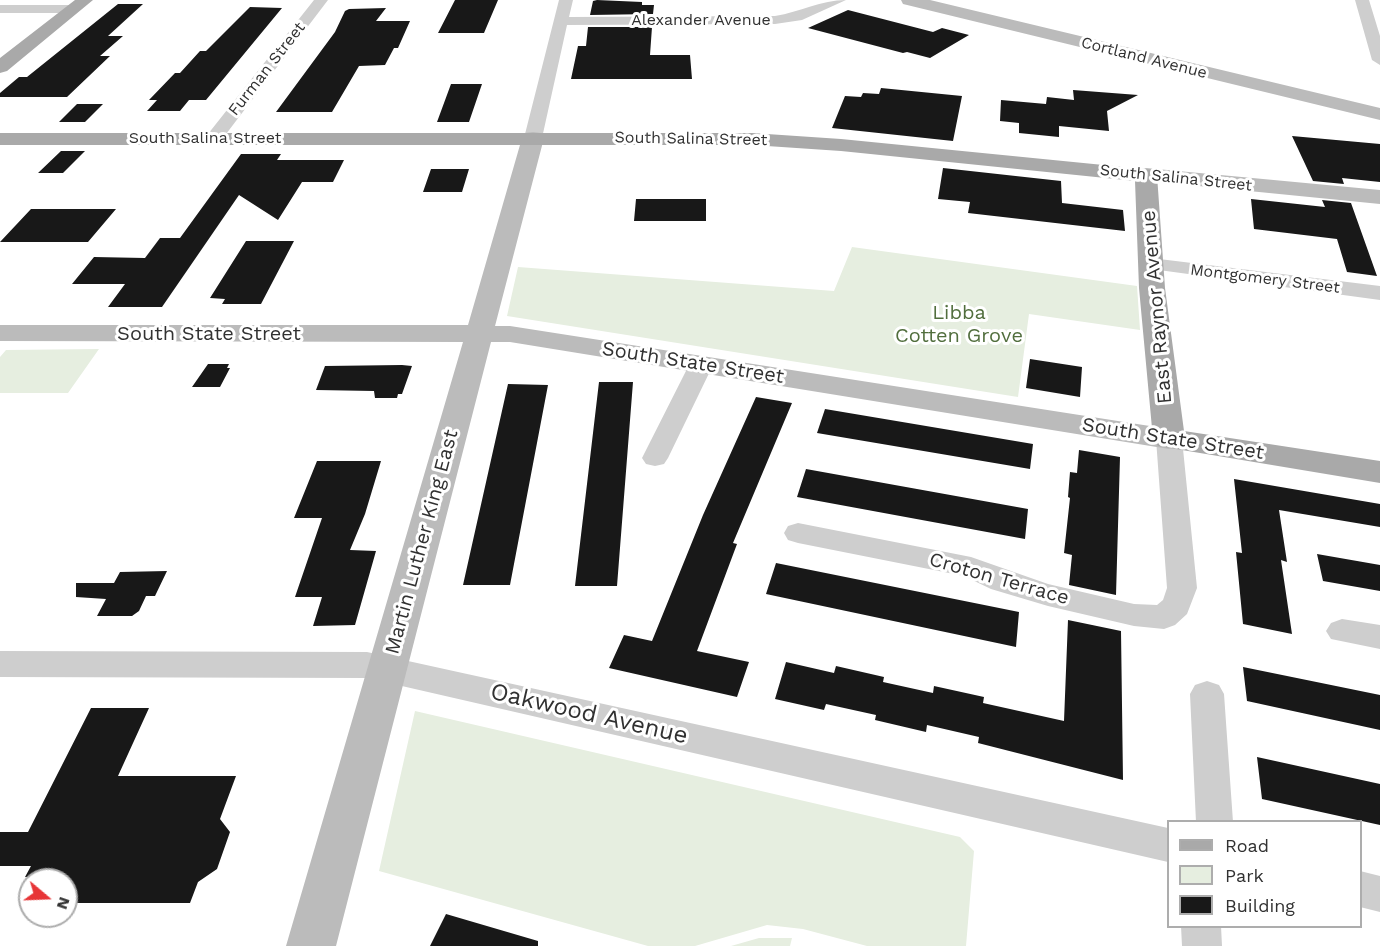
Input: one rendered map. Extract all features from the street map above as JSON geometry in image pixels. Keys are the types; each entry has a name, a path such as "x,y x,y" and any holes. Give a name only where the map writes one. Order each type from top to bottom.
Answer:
{"main road":[{"path":"0,67 79,5"},
{"name":"South Salina Street","path":"0,138 533,138 789,141 1146,175"},
{"name":"East Raynor Avenue","path":"1146,175 1151,264 1169,439"},
{"name":"South State Street","path":"1169,439 1380,472"}],"street":[{"name":"Furman Street","path":"214,138 321,0"},
{"path":"533,138 566,0"},
{"name":"Alexander Avenue","path":"560,21 753,21 797,17 839,0"},
{"name":"Cortland Avenue","path":"909,0 1380,114"},
{"path":"1380,4 1363,1 1380,60"},
{"path":"0,9 79,5"},
{"path":"753,21 757,40"},
{"name":"Martin Luther King East","path":"310,946 533,138"},
{"name":"South Salina Street","path":"1146,175 1380,198"},
{"name":"Montgomery Street","path":"1151,264 1380,293"},
{"name":"South State Street","path":"0,333 510,334 1169,439"},
{"path":"655,458 701,365"},
{"name":"Croton Terrace","path":"798,533 971,567 1002,581 1048,595 1134,615 1164,617 1176,606 1182,588 1169,439"},
{"path":"1342,631 1380,638"},
{"name":"Oakwood Avenue","path":"0,664 345,664 387,668 1167,845"},
{"path":"1207,694 1215,820"},
{"path":"1362,890 1380,894"},
{"path":"1201,928 1202,946"}],"green space":[{"name":"Libba Cotten Grove","path":"852,247 1137,286 1140,330 1029,314 1018,397 507,316 518,267 834,291"},
{"path":"99,349 68,393 0,393 0,357 6,350"},
{"path":"415,711 960,837 974,851 966,946 867,946 803,929 767,925 695,946 648,946 379,871"},
{"path":"759,938 792,938 790,946 731,946"}],"building":[{"path":"455,0 498,0 484,33 438,33"},
{"path":"593,1 642,2 642,5 654,5 653,14 590,15"},
{"path":"118,4 143,4 108,36 123,36 100,56 110,56 67,97 0,97 0,93 19,77 27,77"},
{"path":"250,7 282,8 206,100 189,100 180,111 147,111 157,100 149,100 175,73 180,73 200,51 206,51"},
{"path":"386,8 376,21 410,21 398,48 394,48 385,65 359,66 332,112 276,112 335,32 345,11"},
{"path":"848,10 933,32 942,28 969,35 930,58 808,28"},
{"path":"588,27 652,27 650,55 690,55 692,79 571,79 578,46 586,46"},
{"path":"451,84 482,84 469,122 437,122"},
{"path":"881,88 962,96 953,141 832,128 845,96 861,97 863,93 879,94"},
{"path":"1073,90 1138,95 1107,111 1109,131 1059,126 1059,137 1019,133 1019,123 1000,121 1001,100 1046,104 1047,97 1074,100"},
{"path":"77,104 103,104 85,122 59,122"},
{"path":"1292,136 1380,144 1380,182 1342,178 1344,184 1313,181"},
{"path":"61,151 85,151 63,173 38,173"},
{"path":"241,154 281,154 277,160 344,160 333,182 302,182 278,220 239,195 162,307 108,307 125,284 72,284 94,257 145,258 160,238 180,238"},
{"path":"943,168 1061,181 1062,203 1123,210 1125,231 968,213 970,202 938,199"},
{"path":"431,169 469,169 462,192 423,192"},
{"path":"636,199 706,199 706,221 634,221"},
{"path":"1251,199 1325,207 1322,200 1351,203 1377,276 1347,272 1337,239 1254,229"},
{"path":"31,209 116,209 88,242 0,242"},
{"path":"246,241 294,241 261,304 222,304 225,299 210,298"},
{"path":"1030,359 1082,367 1080,397 1026,388"},
{"path":"208,364 229,364 227,368 230,368 220,387 192,387"},
{"path":"325,366 412,366 402,394 398,394 397,398 375,398 374,391 316,390"},
{"path":"599,382 633,382 617,586 575,586"},
{"path":"508,384 548,385 510,585 463,585"},
{"path":"756,397 792,403 733,543 737,544 697,651 749,662 737,697 609,668 624,635 652,641 703,515"},
{"path":"825,409 1033,444 1030,469 817,433"},
{"path":"1079,450 1120,457 1116,595 1069,585 1072,555 1064,553 1070,498 1068,497 1070,472 1077,473"},
{"path":"317,461 381,461 365,514 350,550 376,551 355,625 313,626 322,597 295,597 322,518 294,518"},
{"path":"806,469 1028,509 1025,539 797,497"},
{"path":"1234,479 1380,504 1380,527 1279,510 1287,562 1281,560 1292,634 1243,624 1236,552 1242,553"},
{"path":"1317,554 1380,565 1380,591 1323,581"},
{"path":"776,563 1019,612 1016,647 766,594"},
{"path":"167,571 155,596 146,596 139,611 132,616 97,616 106,599 76,597 76,583 114,583 120,572"},
{"path":"1068,620 1121,631 1123,780 978,743 979,737 927,725 926,732 875,720 876,715 826,704 824,710 775,699 786,662 834,673 836,666 884,677 883,682 933,693 934,686 984,697 983,703 1064,721"},
{"path":"1243,667 1380,695 1380,730 1247,701"},
{"path":"91,708 149,708 118,776 236,776 220,819 230,832 217,869 198,882 190,903 78,903 78,868 0,866 0,832 28,832"},
{"path":"1257,757 1380,784 1380,825 1362,820 1262,799"},
{"path":"446,914 538,941 538,946 430,946"}]}
